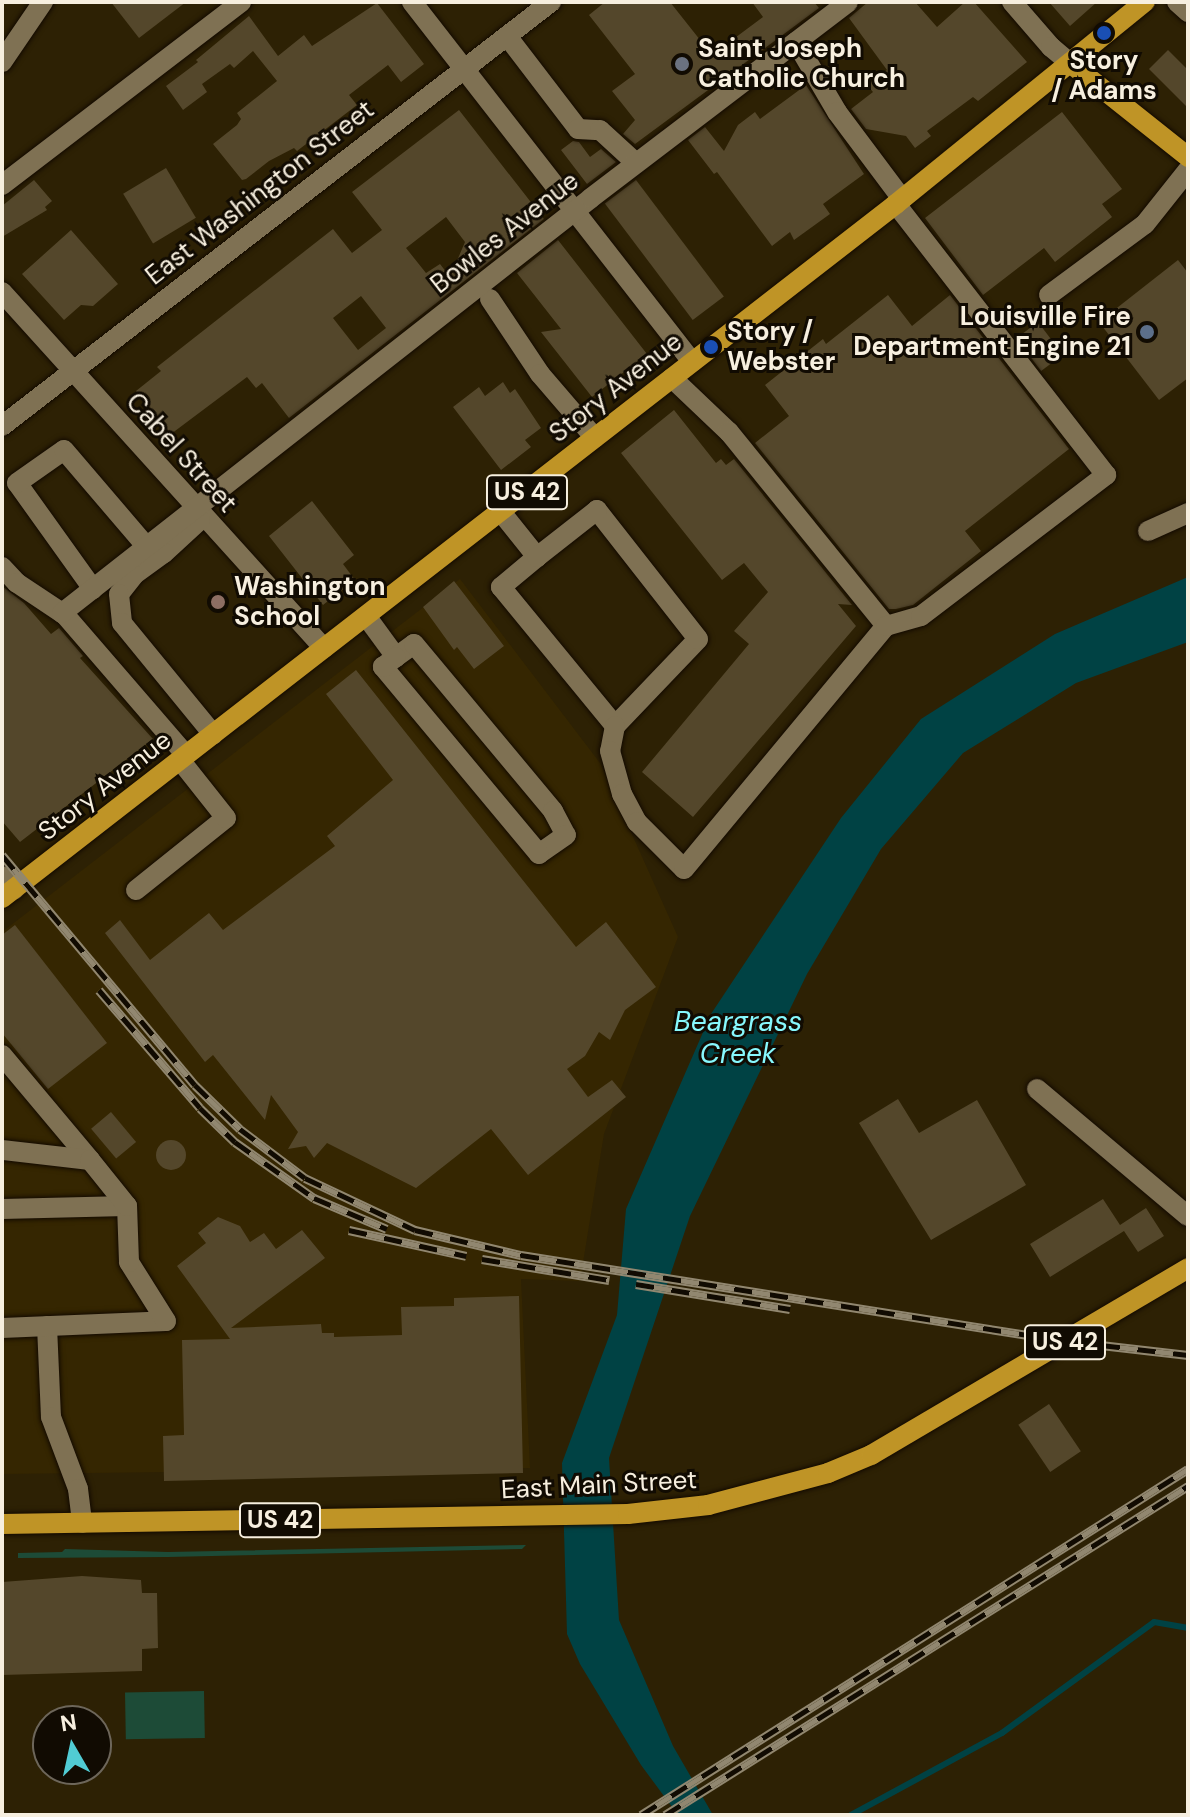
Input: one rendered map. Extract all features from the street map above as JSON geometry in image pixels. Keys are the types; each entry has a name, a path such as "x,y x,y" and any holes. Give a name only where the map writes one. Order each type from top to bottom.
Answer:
{"main road":[{"name":"Story Avenue","path":"6,888 183,758 501,512 899,201 1144,2"},
{"path":"1070,63 1188,157"},
{"name":"East Main Street","path":"2,1524 628,1514 681,1509 765,1492 828,1473 871,1455 1188,1268"}],"street":[{"path":"2,62 43,2"},
{"path":"2,185 241,2"},
{"path":"412,2 692,362"},
{"name":"East Washington Street","path":"2,426 551,2"},
{"name":"Bowles Avenue","path":"200,512 636,163 848,2"},
{"path":"1012,2 1051,47 1070,63"},
{"path":"1177,2 1188,12"},
{"path":"507,36 578,129 600,130 636,163"},
{"path":"615,726 501,587 597,510 698,639 615,726 610,751 622,794 637,822 684,869 886,626 921,616 1106,475 899,201 837,112 796,42"},
{"path":"1049,295 1145,224 1188,170"},
{"name":"Cabel Street","path":"2,292 324,648"},
{"path":"490,299 540,374 595,438"},
{"path":"672,378 729,432 886,626"},
{"path":"93,589 17,483 64,450 146,546"},
{"path":"62,613 146,546 200,512"},
{"path":"200,512 164,553 134,575 119,594 122,623 213,734"},
{"path":"501,512 537,557"},
{"path":"1148,531 1188,513"},
{"path":"2,567 17,583 62,613 183,758 226,818 136,890"},
{"path":"366,616 396,657"},
{"path":"414,644 553,811 566,835 539,854 383,667 396,657 414,644"},
{"path":"2,1055 127,1206 129,1262 166,1321 2,1328"},
{"path":"1037,1089 1185,1205"},
{"path":"2,1150 90,1160"},
{"path":"2,1209 127,1206"},
{"path":"47,1326 51,1417 78,1489 82,1523"}],"shaded area":[{"path":"460,579 600,763 678,937 604,1134 580,1281 521,1279 530,1468 2,1474 2,932"}],"green space":[{"path":"526,1545 522,1549 18,1558 18,1553 62,1552 65,1549 168,1552"},
{"path":"204,1691 205,1738 126,1739 125,1692"}],"water":[{"name":"Beargrass Creek","path":"1188,577 1188,642 1076,683 963,753 881,849 807,974 690,1216 609,1458 619,1620 673,1746 713,1815 678,1815 641,1765 580,1664 567,1634 562,1463 617,1315 626,1209 711,1014 841,818 921,719 1055,634"}],"building":[{"path":"111,2 186,2 139,38"},
{"path":"605,2 670,2 712,55 763,17 752,2 814,2 819,8 635,144 623,134 635,120 612,91 635,74 589,15"},
{"path":"868,2 915,2 937,27 965,2 974,2 1027,62 978,101 973,97 927,131 931,136 915,148 906,136 866,129 851,109 873,92 867,85 887,70 849,18"},
{"path":"1049,2 1097,2 1070,26"},
{"path":"377,3 424,64 401,82 388,65 349,95 357,105 297,151 294,148 269,161 246,179 242,180 213,144 237,125 241,119 237,113 277,81 253,51 234,68 230,64 202,84 207,92 183,110 166,86 249,16 278,56 304,35 312,46"},
{"path":"1168,50 1188,70 1188,108 1149,69"},
{"path":"806,85 864,174 823,204 830,214 794,240 790,232 772,246 717,172 714,174 688,140 705,127 724,151 738,125 755,112 760,119"},
{"path":"459,110 544,219 289,418 262,383 256,388 247,377 171,434 136,391 161,371 157,367 333,229 352,253 382,230 352,192","holes":["446,217 465,242 450,277 440,264 426,273 406,248","361,296 386,328 358,350 333,318"]},
{"path":"1062,112 1122,189 1102,204 1112,217 1055,262 1044,248 983,295 925,218"},
{"path":"573,141 579,142 590,157 601,149 616,162 587,184 561,150"},
{"path":"166,168 196,218 153,243 123,194"},
{"path":"34,180 52,201 45,207 47,210 2,237 2,206"},
{"path":"636,180 724,297 693,320 605,203"},
{"path":"71,230 118,284 93,306 81,305 64,320 22,274"},
{"path":"558,240 647,354 592,397 541,332 561,329 517,273"},
{"name":"Louisville Fire Department Engine 21","path":"1178,260 1188,273 1188,378 1159,400 1099,322"},
{"path":"888,295 912,326 950,295 1069,449 965,531 981,551 913,605 896,609 889,609 755,443 789,416 765,385 823,339 826,344"},
{"path":"1038,322 1063,355 1041,371 1016,338"},
{"path":"503,382 510,393 515,389 541,428 525,440 531,447 501,470 453,407 479,387 485,396"},
{"path":"674,410 716,463 721,459 726,465 734,459 852,605 838,604 856,626 693,817 642,772 749,644 734,631 768,592 744,563 722,580 621,453"},
{"path":"312,501 354,555 343,564 355,580 323,605 269,536"},
{"path":"454,581 504,646 474,669 457,647 454,650 423,607"},
{"path":"2,586 24,603 51,634 59,628 83,656 80,658 153,739 20,842 2,821"},
{"path":"356,670 576,947 606,922 656,987 625,1010 610,1040 599,1032 585,1056 567,1069 588,1097 612,1080 626,1097 528,1175 491,1129 416,1188 327,1143 314,1158 306,1146 288,1149 298,1132 271,1095 265,1120 213,1055 205,1062 105,933 120,920 150,960 209,913 223,930 335,846 327,836 393,780 326,694"},
{"path":"15,925 107,1043 48,1089 2,1033 2,935"},
{"path":"898,1099 919,1133 977,1100 1026,1185 931,1240 859,1123"},
{"path":"111,1112 136,1142 116,1159 91,1129"},
{"path":"171,1140 181,1145 186,1155 181,1165 171,1170 161,1165 156,1155 161,1145"},
{"path":"1103,1199 1120,1225 1146,1208 1164,1236 1138,1252 1124,1231 1050,1277 1030,1244"},
{"path":"218,1217 240,1226 250,1242 264,1233 276,1249 302,1230 325,1258 231,1328 321,1324 322,1333 334,1333 334,1337 402,1335 401,1307 454,1306 454,1298 519,1296 523,1473 164,1481 163,1436 184,1435 182,1340 230,1339 177,1266 206,1243 198,1233"},
{"path":"1049,1404 1081,1451 1050,1472 1018,1425"},
{"path":"82,1576 141,1580 142,1593 157,1593 158,1648 142,1649 142,1671 2,1675 2,1582"}],"waterway":[{"path":"851,1815 1002,1733 1154,1622 1188,1628"}],"railway":[{"path":"2,855 195,1085 240,1129 305,1178 415,1230 521,1255 1066,1341 1188,1355"},
{"path":"99,990 200,1108 235,1142 314,1198 387,1229"},
{"path":"349,1230 466,1256"},
{"path":"482,1259 609,1280"},
{"path":"636,1284 790,1309"},
{"path":"641,1815 1188,1469"},
{"path":"665,1815 1188,1486"}],"place":[{"name":"Story / Adams","path":"1104,33"},
{"name":"Saint Joseph Catholic Church","path":"682,64"},
{"name":"Louisville Fire Department Engine 21","path":"1147,332"},
{"name":"Story / Webster","path":"711,347"},
{"name":"Washington School","path":"218,602"}]}
